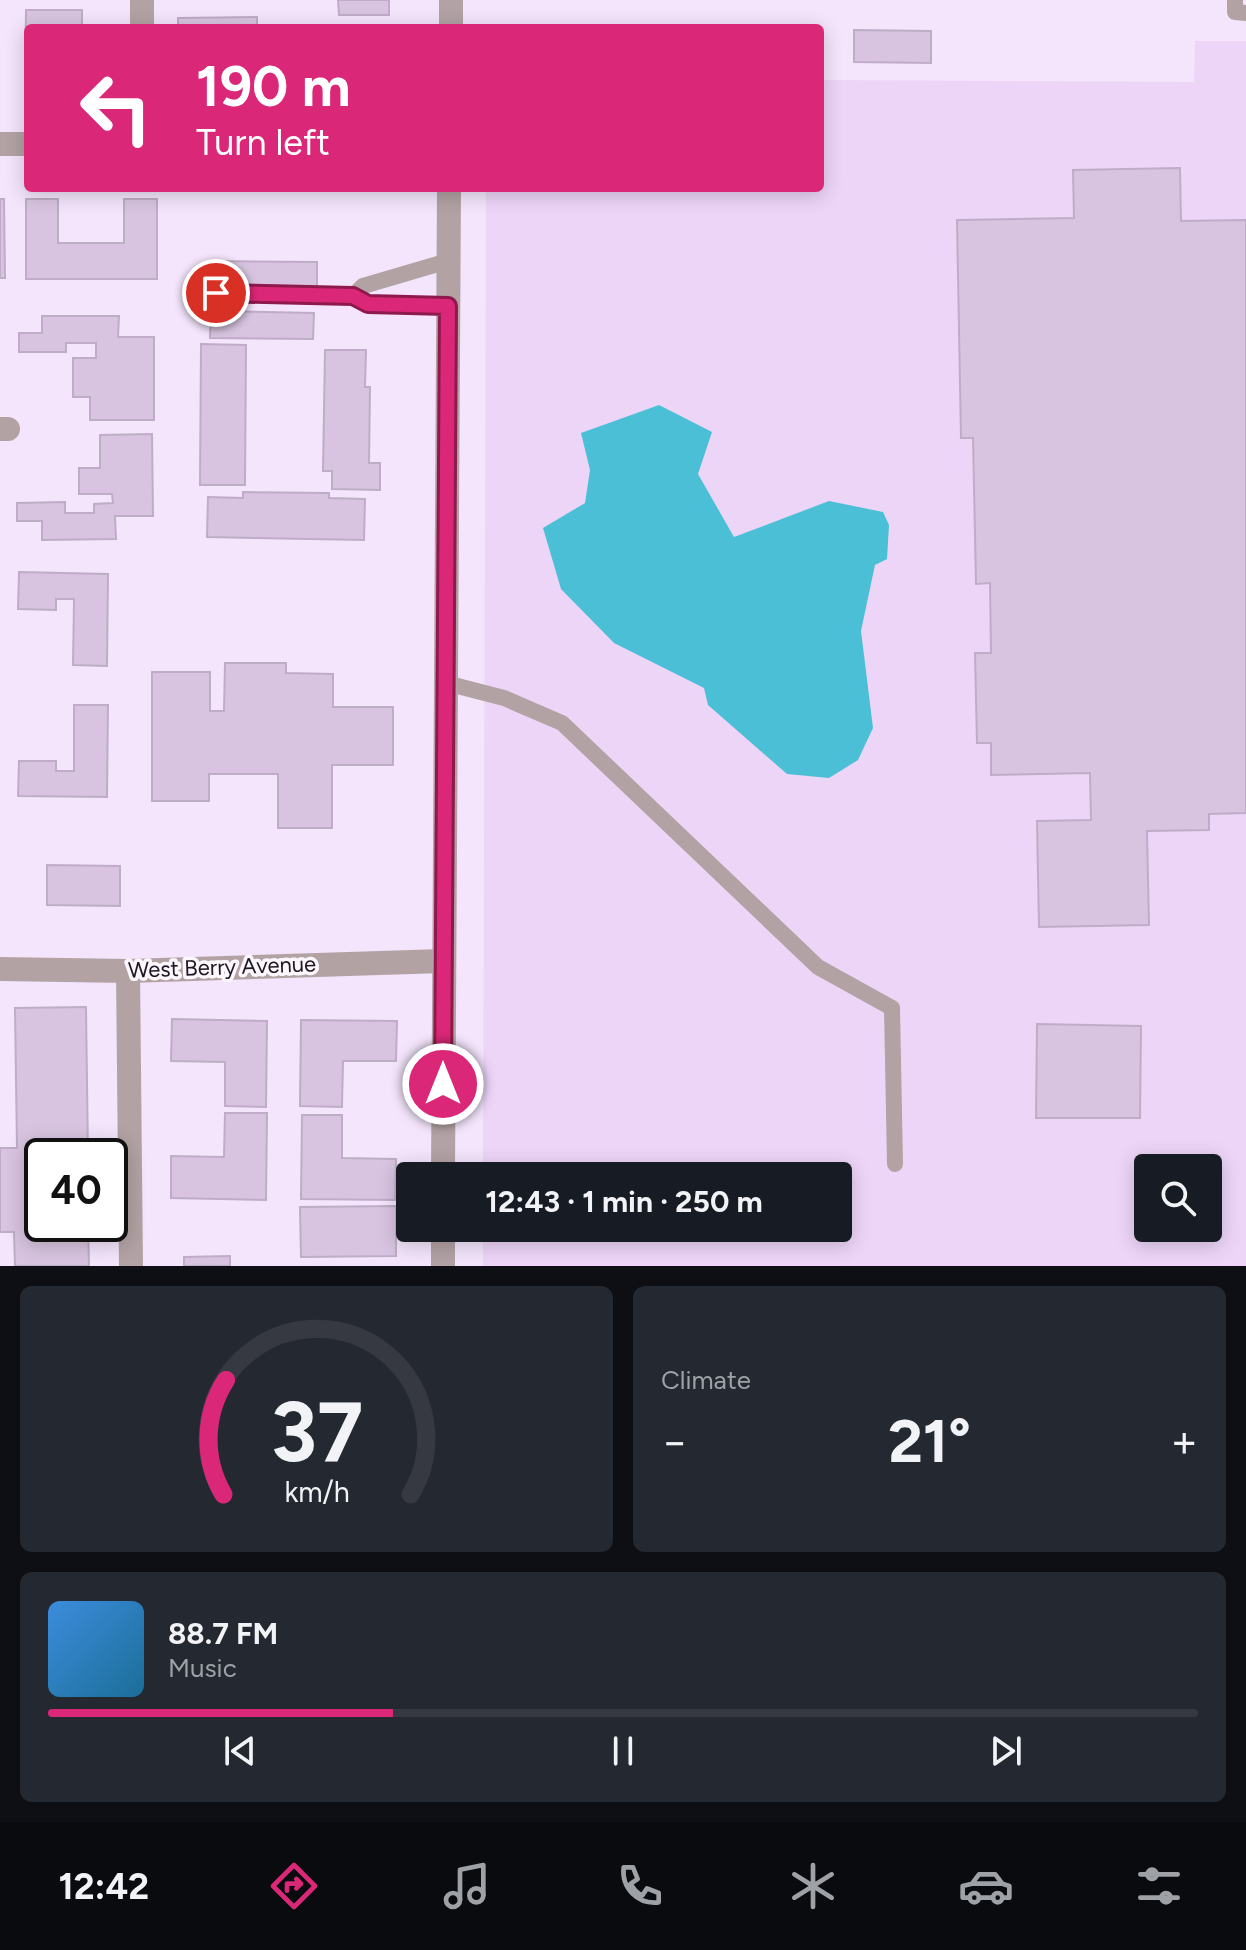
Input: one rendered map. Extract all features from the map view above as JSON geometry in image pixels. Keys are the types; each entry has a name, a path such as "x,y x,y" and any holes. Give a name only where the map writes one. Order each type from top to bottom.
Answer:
{"street":[{"path":"142,0 142,24"},
{"path":"451,0 451,24"},
{"path":"0,144 24,144"},
{"path":"443,1162 449,192"},
{"name":"West Berry Avenue","path":"0,969 128,971 443,961"},
{"path":"128,971 131,1266"},
{"path":"443,1242 443,1266"}],"lane":[{"path":"1235,0 1235,12 1246,13"},
{"path":"353,296 363,286 448,261"},
{"path":"216,293 353,296 368,304 448,306"},
{"path":"446,683 504,698 562,723 818,967 892,1008 895,1164"}],"shaded area":[{"path":"1195,41 1246,41 1246,1266 483,1266 483,1242 852,1242 852,1162 483,1162 486,192 824,192 824,80 1194,82"}],"water":[{"path":"659,405 712,432 698,474 734,537 829,501 883,512 889,525 887,559 875,565 861,631 873,728 858,760 829,778 787,774 708,705 704,688 614,643 561,589 543,528 585,503 590,470 581,433"}],"building":[{"path":"338,0 389,0 389,15 339,15"},
{"path":"26,10 82,10 82,24 26,24"},
{"path":"257,17 257,24 178,24 178,18"},
{"path":"854,30 931,31 931,63 854,62"},
{"path":"1180,168 1181,221 1246,220 1246,813 1209,814 1209,830 1147,831 1149,925 1039,927 1037,821 1091,820 1090,773 991,775 991,743 977,743 975,653 991,653 990,583 976,584 973,438 961,438 957,220 1074,218 1073,170"},
{"path":"0,199 4,199 5,278 0,278"},
{"path":"26,199 58,199 58,243 124,243 124,199 157,199 157,279 26,279"},
{"path":"214,261 317,262 317,288 214,287"},
{"path":"211,311 314,313 313,339 210,338"},
{"path":"42,316 119,316 118,337 154,337 154,420 90,420 90,397 73,397 73,358 96,358 96,343 66,343 66,352 19,352 19,333 42,333"},
{"path":"201,344 246,345 245,485 200,485"},
{"path":"325,350 366,350 365,387 370,387 369,463 380,463 380,490 332,489 332,471 323,471"},
{"path":"152,434 153,516 115,516 116,539 42,540 42,521 17,521 17,503 65,502 65,513 94,513 94,504 113,503 112,494 79,494 79,468 100,468 100,435"},
{"path":"243,492 329,493 329,498 365,499 364,540 207,537 208,497 243,498"},
{"path":"19,572 108,574 107,666 73,665 74,599 56,599 56,610 18,609"},
{"path":"225,663 286,663 286,673 333,674 333,707 393,707 393,765 332,765 332,828 278,828 278,774 209,774 209,801 152,801 152,672 210,672 210,711 224,711"},
{"path":"74,705 108,705 107,797 18,796 19,761 56,761 56,771 74,771"},
{"path":"47,865 120,866 120,906 47,905"},
{"path":"86,1007 88,1138 24,1138 24,1242 88,1242 89,1266 15,1266 14,1232 0,1232 0,1148 17,1148 15,1008"},
{"path":"172,1019 267,1021 266,1107 225,1106 225,1062 171,1061"},
{"path":"301,1020 397,1021 396,1061 343,1061 342,1107 300,1106"},
{"path":"1037,1024 1141,1026 1140,1118 1036,1118"},
{"path":"225,1113 267,1113 266,1200 171,1198 171,1156 224,1157"},
{"path":"302,1115 342,1115 342,1158 396,1159 395,1200 301,1199"},
{"path":"396,1206 396,1256 301,1257 300,1207"},
{"path":"230,1256 230,1266 184,1266 184,1257"}],"route":[{"path":"216,293 353,296 368,304 448,306 443,1084"}]}
